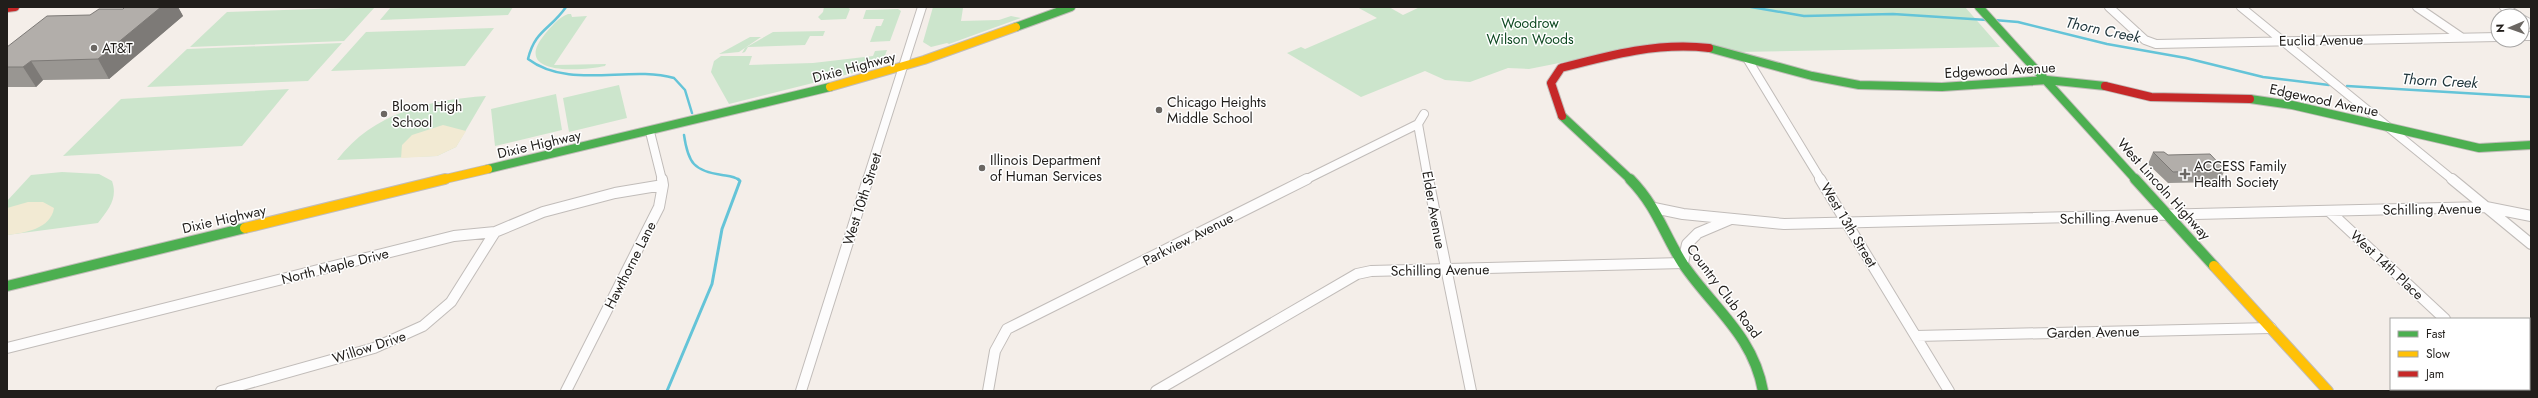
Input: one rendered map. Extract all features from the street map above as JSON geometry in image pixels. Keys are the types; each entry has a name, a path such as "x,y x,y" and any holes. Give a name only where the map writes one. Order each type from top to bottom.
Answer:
{"main road":[{"path":"7,8 15,7"},
{"name":"Dixie Highway","path":"7,286 650,132 903,68 1071,7"},
{"name":"West Lincoln Highway","path":"1978,7 1998,27 2328,391"},
{"name":"Edgewood Avenue","path":"1550,83 1561,68 1648,48 1698,47 1737,54 1748,60 1838,81 1874,86 1950,87 2045,79 2086,82 2151,96 2180,99 2249,99 2292,105 2479,148 2531,145"},
{"name":"Country Club Road","path":"1550,83 1559,112 1580,136 1613,163 1654,208 1683,263 1747,341 1762,377 1763,391"}],"street":[{"name":"West 10th Street","path":"801,391 922,7"},
{"name":"Euclid Avenue","path":"2109,7 2144,40 2156,44 2490,37"},
{"path":"2241,7 2531,244"},
{"path":"2417,7 2461,37"},
{"name":"West 13th Street","path":"1748,60 1949,391"},
{"path":"1418,124 1424,114"},
{"name":"Elder Avenue","path":"1418,124 1445,270 1471,391"},
{"name":"Parkview Avenue","path":"988,391 994,352 998,340 1007,329 1418,124"},
{"name":"Hawthorne Lane","path":"566,391 660,207 663,185 650,132"},
{"name":"North Maple Drive","path":"7,348 454,236 495,232 543,212 615,194 663,185"},
{"name":"Schilling Avenue","path":"1654,208 1683,214 1784,224 2170,216 2486,207 2531,216"},
{"name":"West 14th Place","path":"2329,211 2444,318"},
{"name":"Schilling Avenue","path":"1156,391 1357,274 1371,271 1683,263 1687,244 1698,233 1734,218"},
{"name":"Willow Drive","path":"221,391 239,388 370,350 410,334 438,316 451,302 495,232"},
{"name":"Garden Avenue","path":"1916,336 2271,328"}],"green space":[{"path":"375,7 344,41 190,47 227,12"},
{"path":"391,7 513,7 508,15 380,20"},
{"path":"824,7 847,7 850,9 846,19 821,20 818,17 823,12"},
{"path":"933,7 963,8 961,21 999,20 1011,16 1021,18 949,44 947,43 931,47 923,42"},
{"name":"Woodrow Wilson Woods","path":"1357,7 1389,7 1403,15 1420,7 1965,7 2000,47 1737,52 1722,48 1635,48 1529,69 1508,68 1470,82 1445,80 1425,71 1361,97 1287,53 1301,47 1305,49 1377,18"},
{"path":"898,9 901,11 890,41 870,42 876,26 881,26 884,19 863,19 866,10"},
{"path":"568,14 571,14 572,17 587,16 554,65 606,64 605,66 581,69 553,68 543,64 536,57 537,48 545,34 558,20"},
{"path":"494,28 465,66 331,71 366,32"},
{"path":"825,31 823,36 810,36 805,45 748,47 745,52 742,53 745,48 773,32"},
{"path":"750,37 761,37 739,52 719,54"},
{"path":"342,43 308,81 147,87 187,49"},
{"path":"887,50 881,66 729,104 711,72 714,61 721,56 752,56 749,65 813,63 873,56 875,51"},
{"path":"619,85 627,118 569,132 563,98"},
{"path":"289,89 242,146 63,156 121,99"},
{"path":"556,94 562,130 495,146 491,109"},
{"path":"486,96 456,147 437,156 337,160 368,130 385,120 424,105"},
{"path":"62,172 99,174 112,181 114,187 113,198 109,208 98,223 7,235 7,201 31,175"}],"sand":[{"path":"443,125 466,131 456,147 437,156 401,158 402,145 412,135"},
{"path":"28,202 43,202 54,208 52,215 48,221 36,229 7,235 7,208"}],"building":[{"path":"125,7 161,7 98,59 31,61 23,67 7,67 7,47 47,16 90,15 99,9 123,9"},
{"path":"2153,152 2164,152 2168,155 2210,154 2225,170 2173,172"}],"waterway":[{"path":"566,7 539,36 531,49 528,59 544,68 562,73 580,75 638,74 674,78 685,90 692,113"},
{"name":"Thorn Creek","path":"1751,7 1804,16 1893,14 1987,20"},
{"name":"Thorn Creek","path":"1994,20 2018,22 2107,44 2186,58 2263,77 2329,85"},
{"name":"Thorn Creek","path":"2347,86 2531,97"},
{"path":"684,135 690,159 694,164 705,171 733,177 739,180"},
{"path":"667,391 712,284 722,229 740,181 739,180"}],"traffic: fast":[{"path":"1016,27 1071,7"},
{"path":"1979,7 2214,266"},
{"path":"1709,48 1812,76 1859,85 1942,87 2047,80 2086,82 2105,86"},
{"path":"488,169 830,87"},
{"path":"2250,99 2292,105 2479,148 2531,145"},
{"path":"1562,116 1573,128 1622,172 1654,208 1682,262 1705,293 1743,338 1759,371 1763,391"},
{"path":"7,286 245,228"}],"traffic: slow":[{"path":"830,87 924,60 1016,27"},
{"path":"245,228 488,169"},
{"path":"2214,266 2328,391"}],"traffic: jam":[{"path":"7,8 15,7"},
{"path":"1562,116 1559,112 1551,83 1561,68 1616,54 1653,47 1691,46 1709,48"},
{"path":"2105,86 2151,97 2250,99"}],"place":[{"name":"AT&T","path":"94,48"},
{"name":"Chicago Heights Middle School","path":"1159,110"},
{"name":"Bloom High School","path":"384,114"},
{"name":"Illinois Department of Human Services","path":"982,168"},
{"name":"ACCESS Family Health Society","path":"2185,174"}]}
